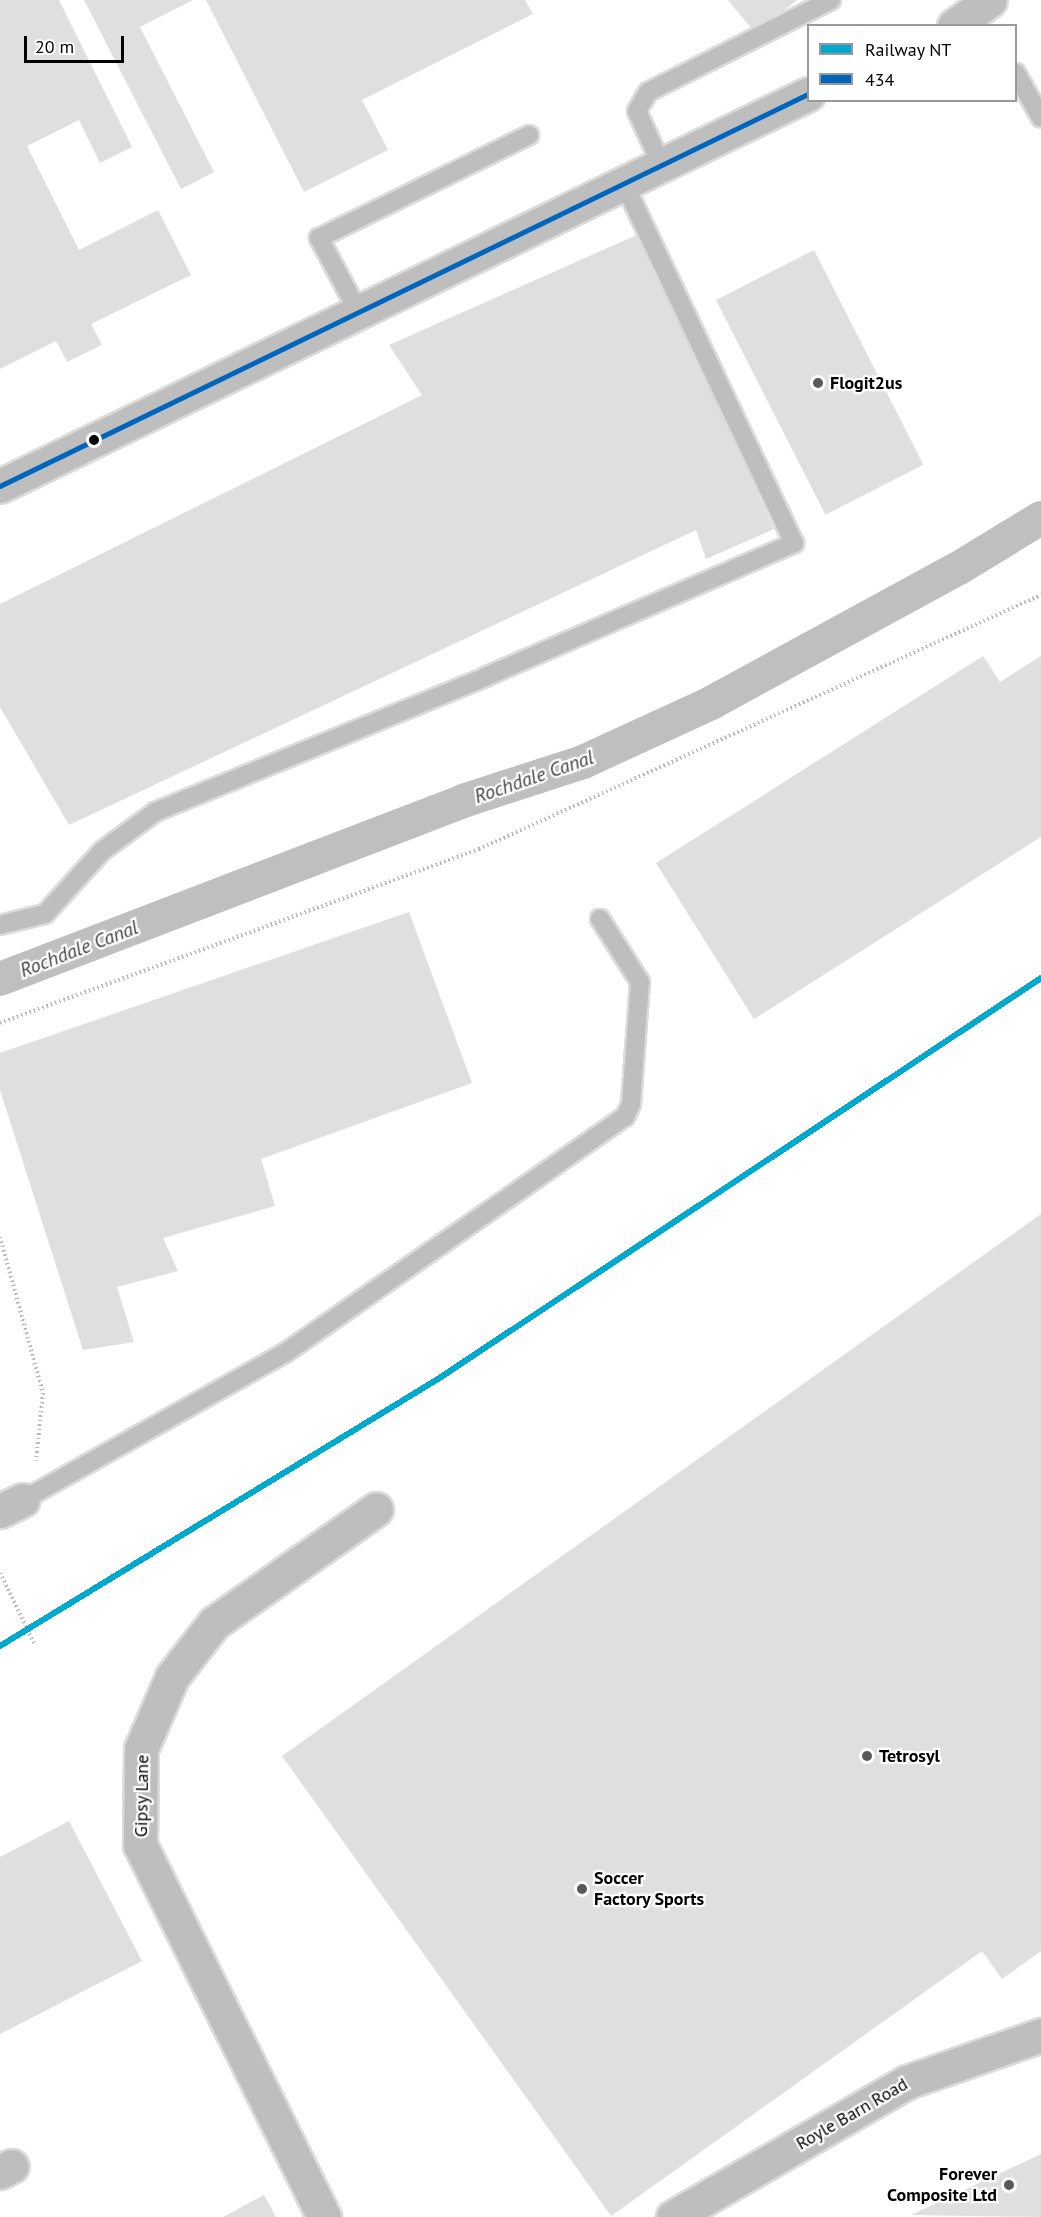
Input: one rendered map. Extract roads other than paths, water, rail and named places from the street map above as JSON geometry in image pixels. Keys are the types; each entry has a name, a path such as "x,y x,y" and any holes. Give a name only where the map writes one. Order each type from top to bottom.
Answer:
{"street":[{"path":"0,486 807,94"},
{"name":"Gipsy Lane","path":"324,2217 140,1845 141,1749 172,1677 214,1623 376,1509"},
{"name":"Royle Barn Road","path":"673,2217 907,2082 1041,2035"}],"lane":[{"path":"661,164 637,111 648,92 831,0"},
{"path":"1017,75 1041,118"},
{"path":"358,311 319,238 530,135"},
{"path":"0,925 45,914 102,851 155,812 486,677 794,543 623,182"},
{"path":"11,1506 285,1353 625,1117 631,1104 640,982 600,919"}],"waterway":[{"name":"Rochdale Canal","path":"0,979 463,801 583,762 711,703 959,568 1041,518"}],"rail line":[{"name":"NT","path":"0,1646 438,1379 1041,978"}],"place":[{"name":"Flogit2us","path":"818,383"},
{"name":"Tetrosyl","path":"867,1756"},
{"name":"Soccer Factory Sports","path":"582,1889"},
{"name":"Forever Composite Ltd","path":"1009,2185"}]}
